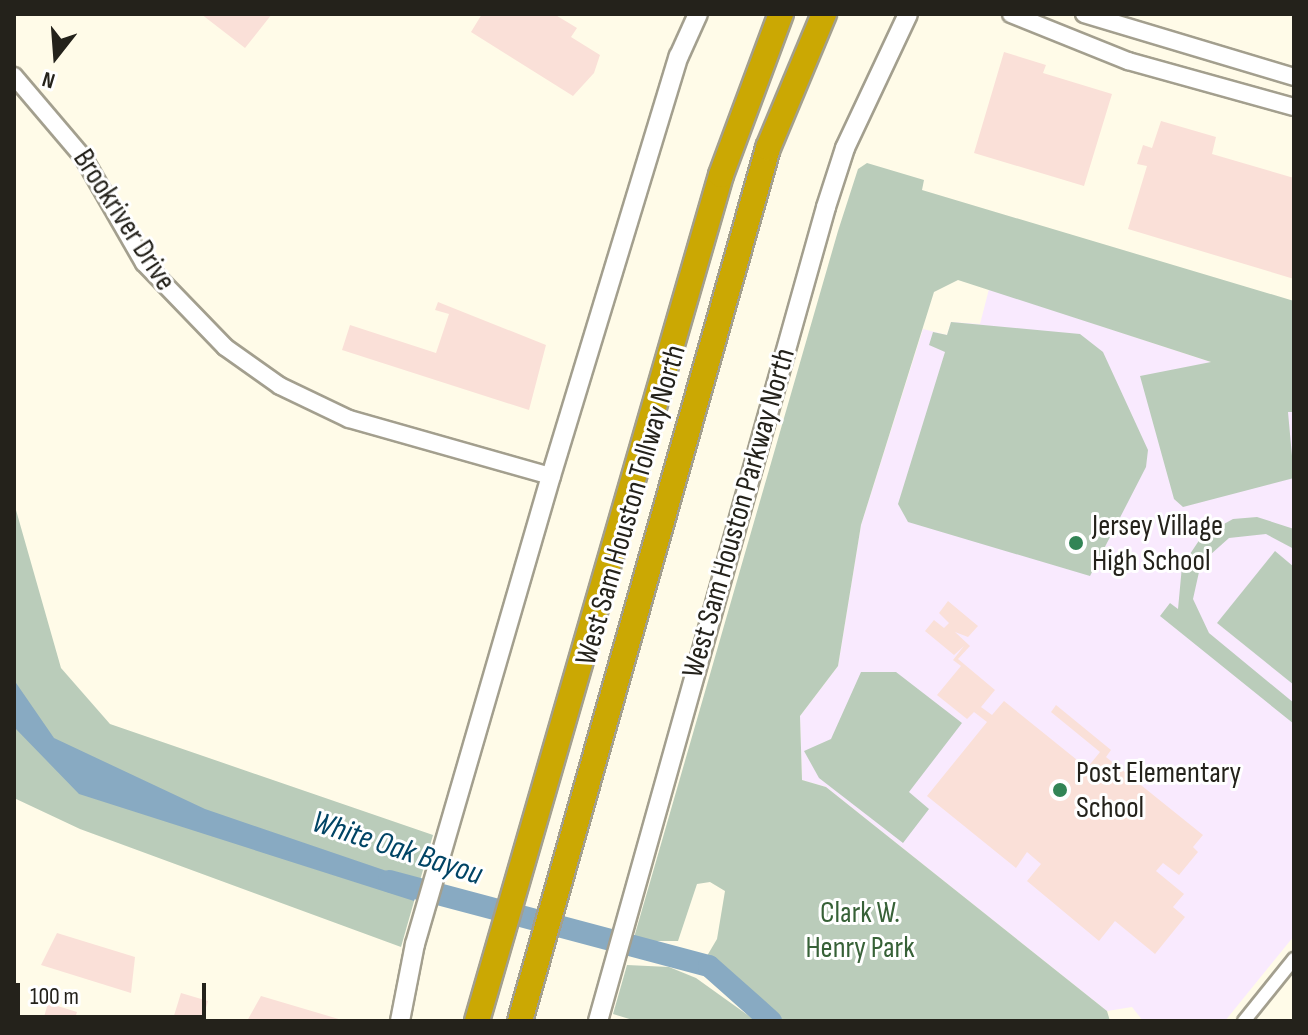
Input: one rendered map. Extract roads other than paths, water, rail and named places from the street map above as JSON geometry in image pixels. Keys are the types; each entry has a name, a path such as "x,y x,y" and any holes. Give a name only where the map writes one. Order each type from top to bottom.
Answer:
{"highway":[{"name":"West Sam Houston Tollway North","path":"477,1021 517,869 721,175 781,14"},
{"name":"West Sam Houston Tollway North","path":"520,1021 768,148 821,19"}],"main road":[{"path":"400,1021 415,944 551,476 679,56 698,14"},
{"path":"897,14 897,34"},
{"name":"West Sam Houston Parkway North","path":"598,1021 626,905 826,207 908,14"},
{"path":"897,34 922,14"}],"street":[{"path":"1011,14 1128,61 1294,107"},
{"path":"1084,14 1294,77"},
{"name":"Brookriver Drive","path":"14,76 83,157 144,263 225,347 280,386 349,419 551,476"},
{"path":"1244,1021 1294,959"}],"water":[{"path":"14,680 54,738 205,809 419,882 414,901 79,794 14,727"}],"waterway":[{"name":"White Oak Bayou","path":"389,881 709,966 771,1021"}],"place":[{"name":"Jersey Village High School","path":"1076,543"},
{"name":"Post Elementary School","path":"1060,790"}],"park label":[{"name":"Clark W. Henry Park","path":"860,930"}]}
